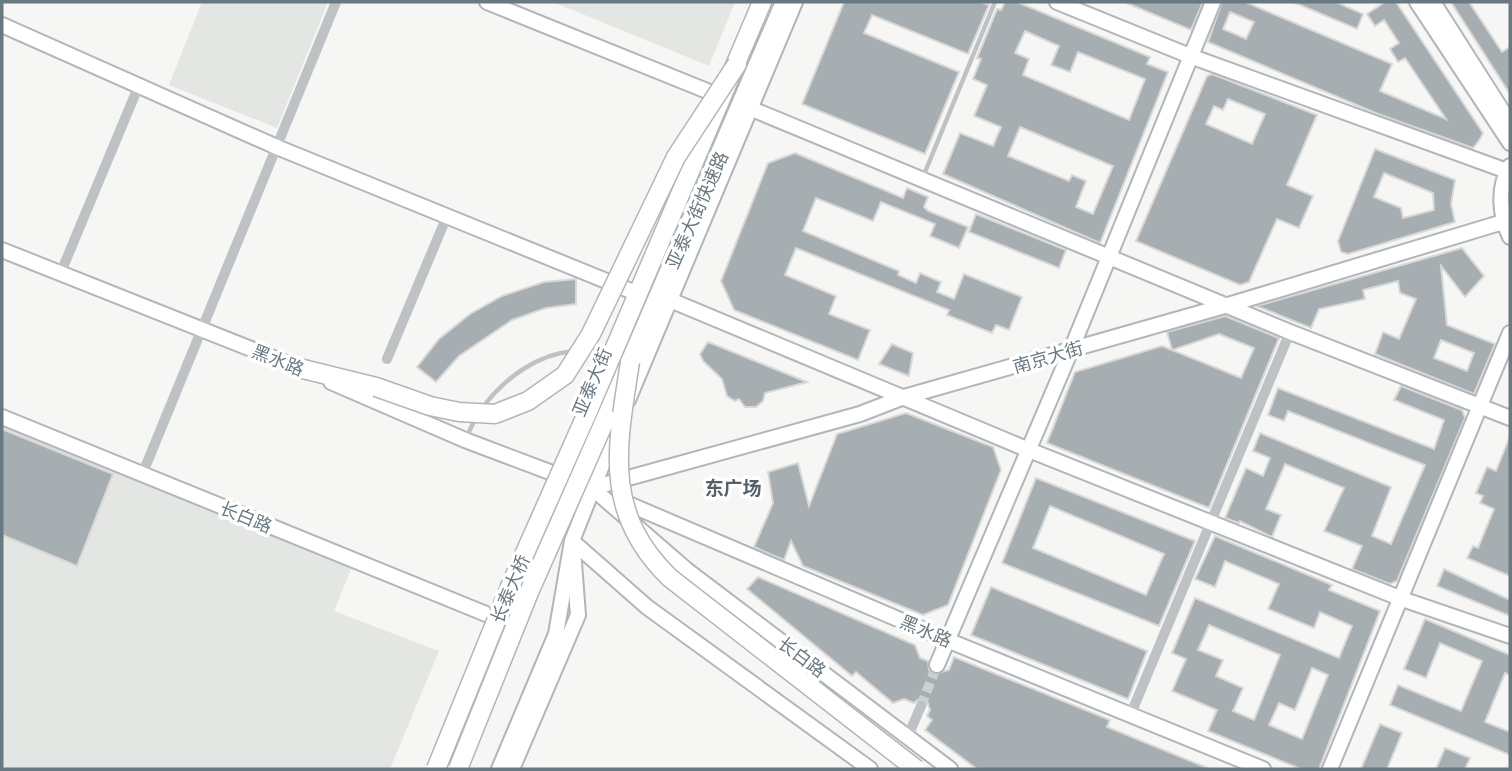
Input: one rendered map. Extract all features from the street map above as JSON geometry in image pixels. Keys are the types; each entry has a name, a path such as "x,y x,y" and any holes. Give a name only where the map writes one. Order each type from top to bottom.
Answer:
{"highway":[{"name":"亚泰大街快速路","path":"588,411 762,2"},
{"name":"亚泰大街快速路","path":"606,418 785,2"},
{"path":"299,368 459,412 495,414 528,401 565,375 591,334 676,157 737,64"},
{"path":"630,362 617,446 620,490 632,530 652,561 670,578 916,769"},
{"name":"长泰大桥","path":"436,769 512,582 588,411"},
{"name":"长泰大桥","path":"458,769 530,590 606,418"}],"street":[{"path":"142,475 337,2"},
{"path":"487,2 717,95"},
{"name":"亚泰大街","path":"446,769 553,474 756,2"},
{"path":"499,769 556,634 572,541 592,488 795,2"},
{"path":"1057,2 1190,56 1509,169 1502,188 1503,222 1510,237"},
{"path":"937,665 1071,350 1213,2"},
{"path":"1416,2 1510,143"},
{"path":"1433,2 1510,122"},
{"path":"2,25 279,148 631,291"},
{"path":"61,272 139,85"},
{"path":"752,108 1290,332 1510,418"},
{"path":"387,359 447,216"},
{"name":"南京大街","path":"592,488 860,414 904,397 1228,305 1503,222"},
{"name":"黑水路","path":"2,250 299,368 465,440 553,474"},
{"path":"670,300 1029,450 1402,598 1510,636"},
{"path":"1130,716 1290,332"},
{"path":"1330,769 1510,333"},
{"name":"长白路","path":"2,417 491,616"},
{"path":"429,769 491,616 553,474"},
{"name":"长白路","path":"553,474 592,488 688,572 950,769"},
{"name":"黑水路","path":"592,488 947,640 1263,769"},
{"path":"513,769 578,615 572,541"},
{"path":"572,541 647,607 870,769"},
{"path":"908,736 921,706"}],"lane":[{"path":"923,178 995,2"},
{"path":"465,440 481,410 512,376 536,362 564,352 606,349"}],"shaded area":[{"path":"202,2 328,2 277,128 169,85"},
{"path":"553,2 735,2 709,66"},
{"path":"2,427 352,567 334,611 439,651 390,769 2,769 2,719 12,723 2,718"}],"building":[{"path":"844,2 980,2 989,5 968,54 872,15 864,33 959,72 925,154 802,104"},
{"path":"1005,2 1017,2 1150,57 1147,64 1168,72 1100,243 943,174 960,133 993,146 1001,127 974,116 987,85 973,79 981,59 977,58 997,9 1001,10","holes":["1025,31 1059,46 1051,65 1070,72 1078,52 1145,79 1129,120 1023,75 1029,59 1015,53","1020,127 1113,166 1093,214 1076,207 1086,181 1072,175 1069,181 1008,156"]},
{"path":"1124,2 1203,2 1191,30"},
{"path":"1222,2 1245,2 1392,64 1380,91 1446,119 1405,58 1398,62 1390,49 1399,43 1384,20 1375,26 1367,14 1385,2 1396,2 1483,133 1473,148 1378,114 1208,42","holes":["1230,12 1254,22 1246,39 1223,29"]},
{"path":"1293,2 1336,2 1363,14 1357,29"},
{"path":"1451,2 1469,2 1502,52 1510,47 1510,94"},
{"path":"1212,74 1317,115 1287,185 1313,196 1299,228 1277,219 1249,282 1240,285 1136,241 1207,76","holes":["1228,99 1265,114 1252,144 1206,124 1214,106 1223,110"]},
{"path":"1375,149 1455,180 1451,204 1455,222 1348,254 1341,252 1338,241","holes":["1384,173 1433,193 1434,210 1403,218 1401,208 1374,197"]},
{"path":"795,153 903,198 907,188 928,197 924,207 928,211 968,227 959,248 930,236 935,224 881,202 873,221 816,198 803,231 899,271 898,275 916,283 920,273 941,282 937,292 954,299 964,274 1022,297 1009,330 996,325 992,333 947,315 949,310 796,248 785,275 836,296 829,314 870,330 858,360 734,310 721,281 768,163"},
{"path":"976,214 1066,250 1059,268 969,232"},
{"path":"1462,248 1484,276 1465,297 1441,266 1447,325 1495,344 1474,394 1375,354 1383,332 1399,339 1416,299 1400,293 1398,281 1363,290 1365,299 1319,309 1311,328 1257,306","holes":["1441,340 1474,353 1467,371 1434,358"]},
{"path":"576,279 576,304 546,308 512,320 459,356 436,382 417,367 439,339 470,314 502,296 544,282"},
{"path":"1225,316 1279,338 1209,508 1047,443 1075,372 1162,346 1172,350 1167,332","holes":["1219,334 1254,348 1241,378 1172,350"]},
{"path":"708,342 807,382 765,393 763,401 756,407 745,407 739,399 735,401 727,396 722,379 703,361 700,354"},
{"path":"892,344 913,353 909,376 879,364"},
{"path":"1401,386 1462,410 1465,418 1397,581 1390,584 1352,569 1362,546 1324,531 1344,488 1285,464 1266,509 1281,515 1272,537 1240,521 1239,523 1225,518 1246,468 1263,476 1270,458 1253,451 1260,433 1391,487 1372,536 1391,544 1425,465 1288,411 1284,421 1268,415 1278,388 1434,449 1444,420 1394,400"},
{"path":"906,413 993,447 1001,470 948,605 923,615 803,566 791,541 784,560 754,547 773,503 768,472 798,463 809,506 837,434"},
{"path":"2,429 113,474 77,566 2,535"},
{"path":"1510,436 1510,576 1467,558 1473,546 1478,548 1494,509 1480,503 1483,496 1476,493 1487,467 1496,471"},
{"path":"1036,478 1195,541 1159,626 1002,563","holes":["1050,506 1164,554 1146,595 1033,548"]},
{"path":"1215,536 1332,585 1329,590 1380,611 1319,769 1301,769 1208,731 1217,710 1172,691 1186,659 1172,653 1195,598 1339,658 1352,626 1320,612 1314,628 1268,609 1279,584 1225,561 1215,587 1195,579","holes":["1209,625 1280,655 1254,720 1233,711 1243,688 1216,676 1223,660 1198,650","1312,668 1328,675 1302,739 1269,725 1279,703 1295,710"]},
{"path":"1444,569 1510,600 1510,616 1437,586"},
{"path":"758,577 915,645 920,658 928,661 929,670 934,674 949,670 954,657 1110,720 1107,727 1210,769 977,769 925,730 932,720 927,716 930,710 927,701 919,699 914,703 904,699 893,703 856,672 852,676 747,589"},
{"path":"991,587 1147,651 1128,699 971,635"},
{"path":"1425,619 1510,655 1510,675 1505,673 1485,722 1510,732 1510,755 1390,705 1398,685 1461,711 1482,661 1440,643 1426,678 1404,669"},
{"path":"1380,724 1402,733 1387,769 1361,769"},
{"path":"1445,748 1470,758 1465,769 1436,769"}],"tunnel":[{"path":"921,706 937,665"}],"district":[{"name":"东广场","path":"733,488"}]}
